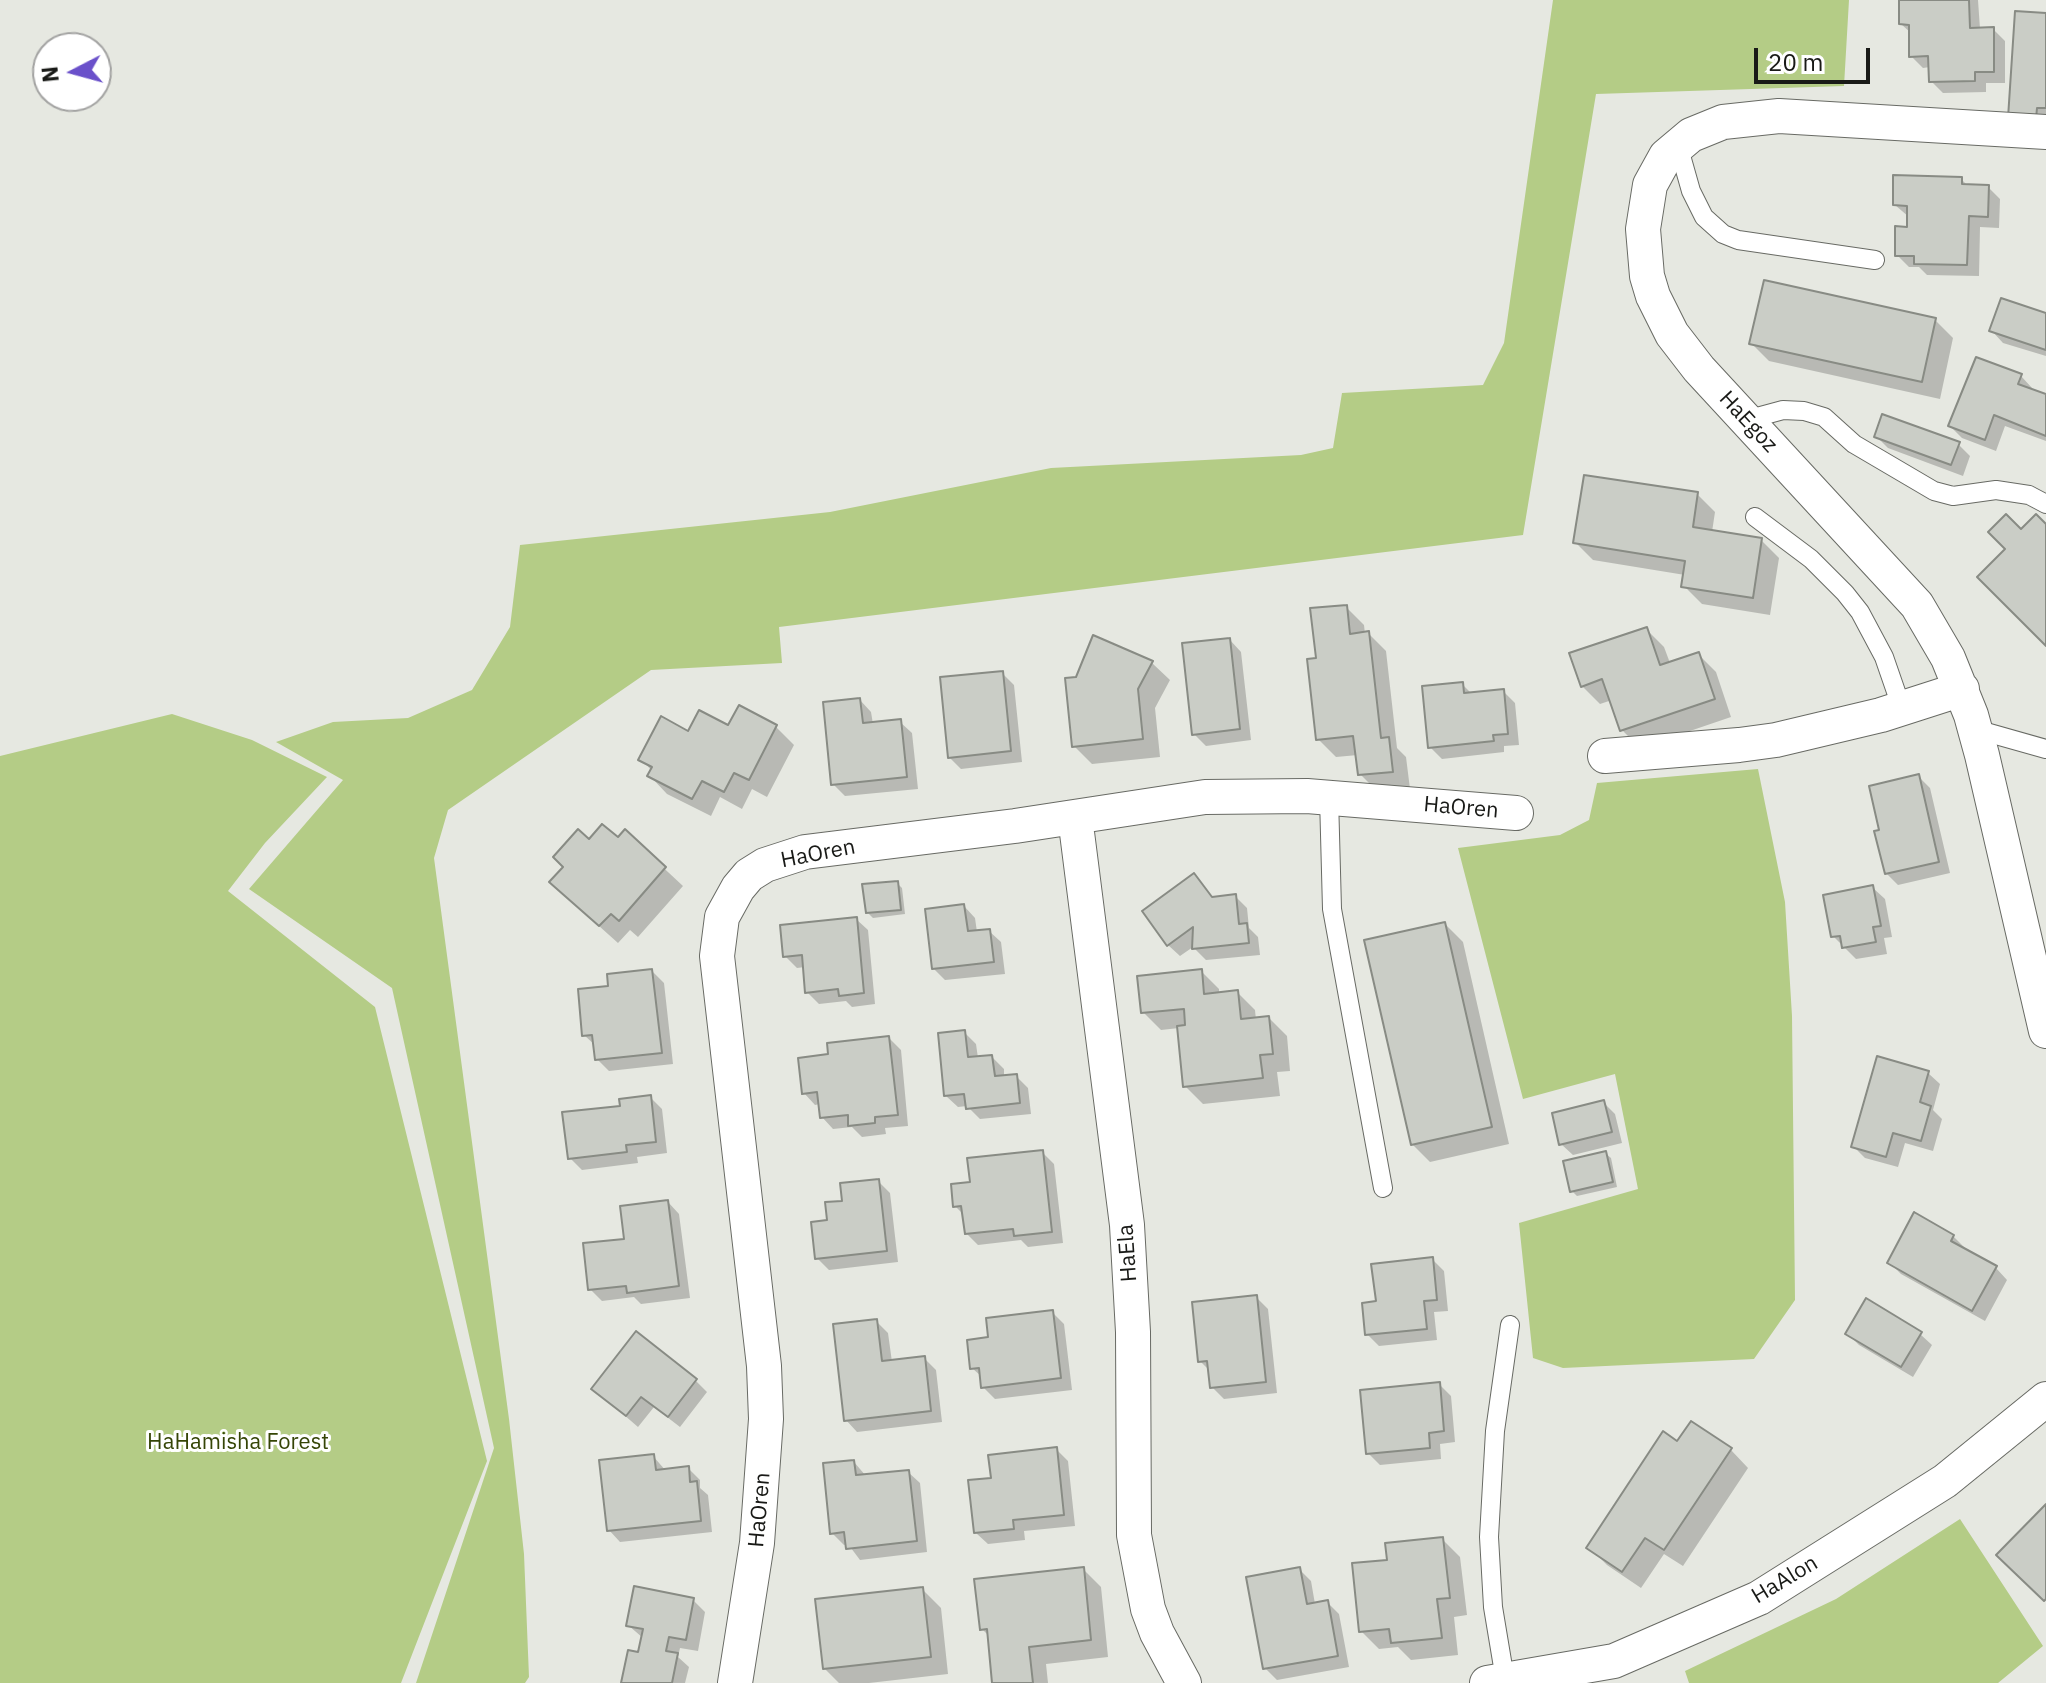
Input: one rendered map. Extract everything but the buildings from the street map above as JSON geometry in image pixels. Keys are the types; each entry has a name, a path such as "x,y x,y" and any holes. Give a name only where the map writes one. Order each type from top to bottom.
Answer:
{"street":[{"name":"HaEgoz","path":"2046,132 1769,116 1723,122 1706,127 1666,156 1650,185 1643,229 1647,276 1653,296 1672,334 1699,369 1917,605 1939,640 1962,689 1975,729 2046,1031"},
{"path":"1605,756 1764,742 1902,709 1962,689"},
{"name":"HaOren","path":"735,1683 756,1555 764,1478 766,1392 718,966 718,936 728,901 749,875 784,858 805,852 1205,797 1329,797 1516,813"},
{"name":"HaEla","path":"1075,817 1126,1214 1133,1332 1134,1535 1148,1609 1157,1633 1184,1683"},
{"name":"HaAlon","path":"1496,1681 1614,1661 1759,1598 1945,1481 2046,1399"}],"lane":[{"path":"1678,145 1691,191 1704,217 1723,234 1738,240 1875,260"},
{"path":"1746,420 1783,410 1804,411 1824,417 1854,444 1934,491 1953,496 1996,490 2029,495 2046,504"},
{"path":"1755,517 1811,559 1860,612 1884,657 1902,709"},
{"path":"1975,729 2046,749"},
{"path":"1329,797 1332,909 1383,1188"},
{"path":"1496,1681 1489,1537 1494,1443 1510,1325"}],"green space":[{"path":"1553,0 1849,0 1844,86 1596,94 1523,535 779,627 782,663 651,670 448,810 434,858 509,1419 524,1554 529,1677 525,1683 416,1683 494,1448 392,988 249,889 343,780 276,742 333,722 408,718 472,690 510,627 520,545 830,512 1051,468 1301,455 1333,448 1342,393 1483,385 1504,343"},
{"name":"HaHamisha Forest","path":"172,714 252,740 327,777 265,843 228,891 375,1007 487,1461 401,1683 0,1683 0,756"},
{"path":"1758,769 1785,902 1792,1016 1795,1300 1754,1359 1563,1368 1533,1358 1519,1223 1638,1189 1615,1074 1523,1099 1458,848 1560,835 1589,820 1597,783"},
{"path":"1960,1519 2043,1646 1998,1683 1689,1683 1685,1671 1836,1599"}]}
